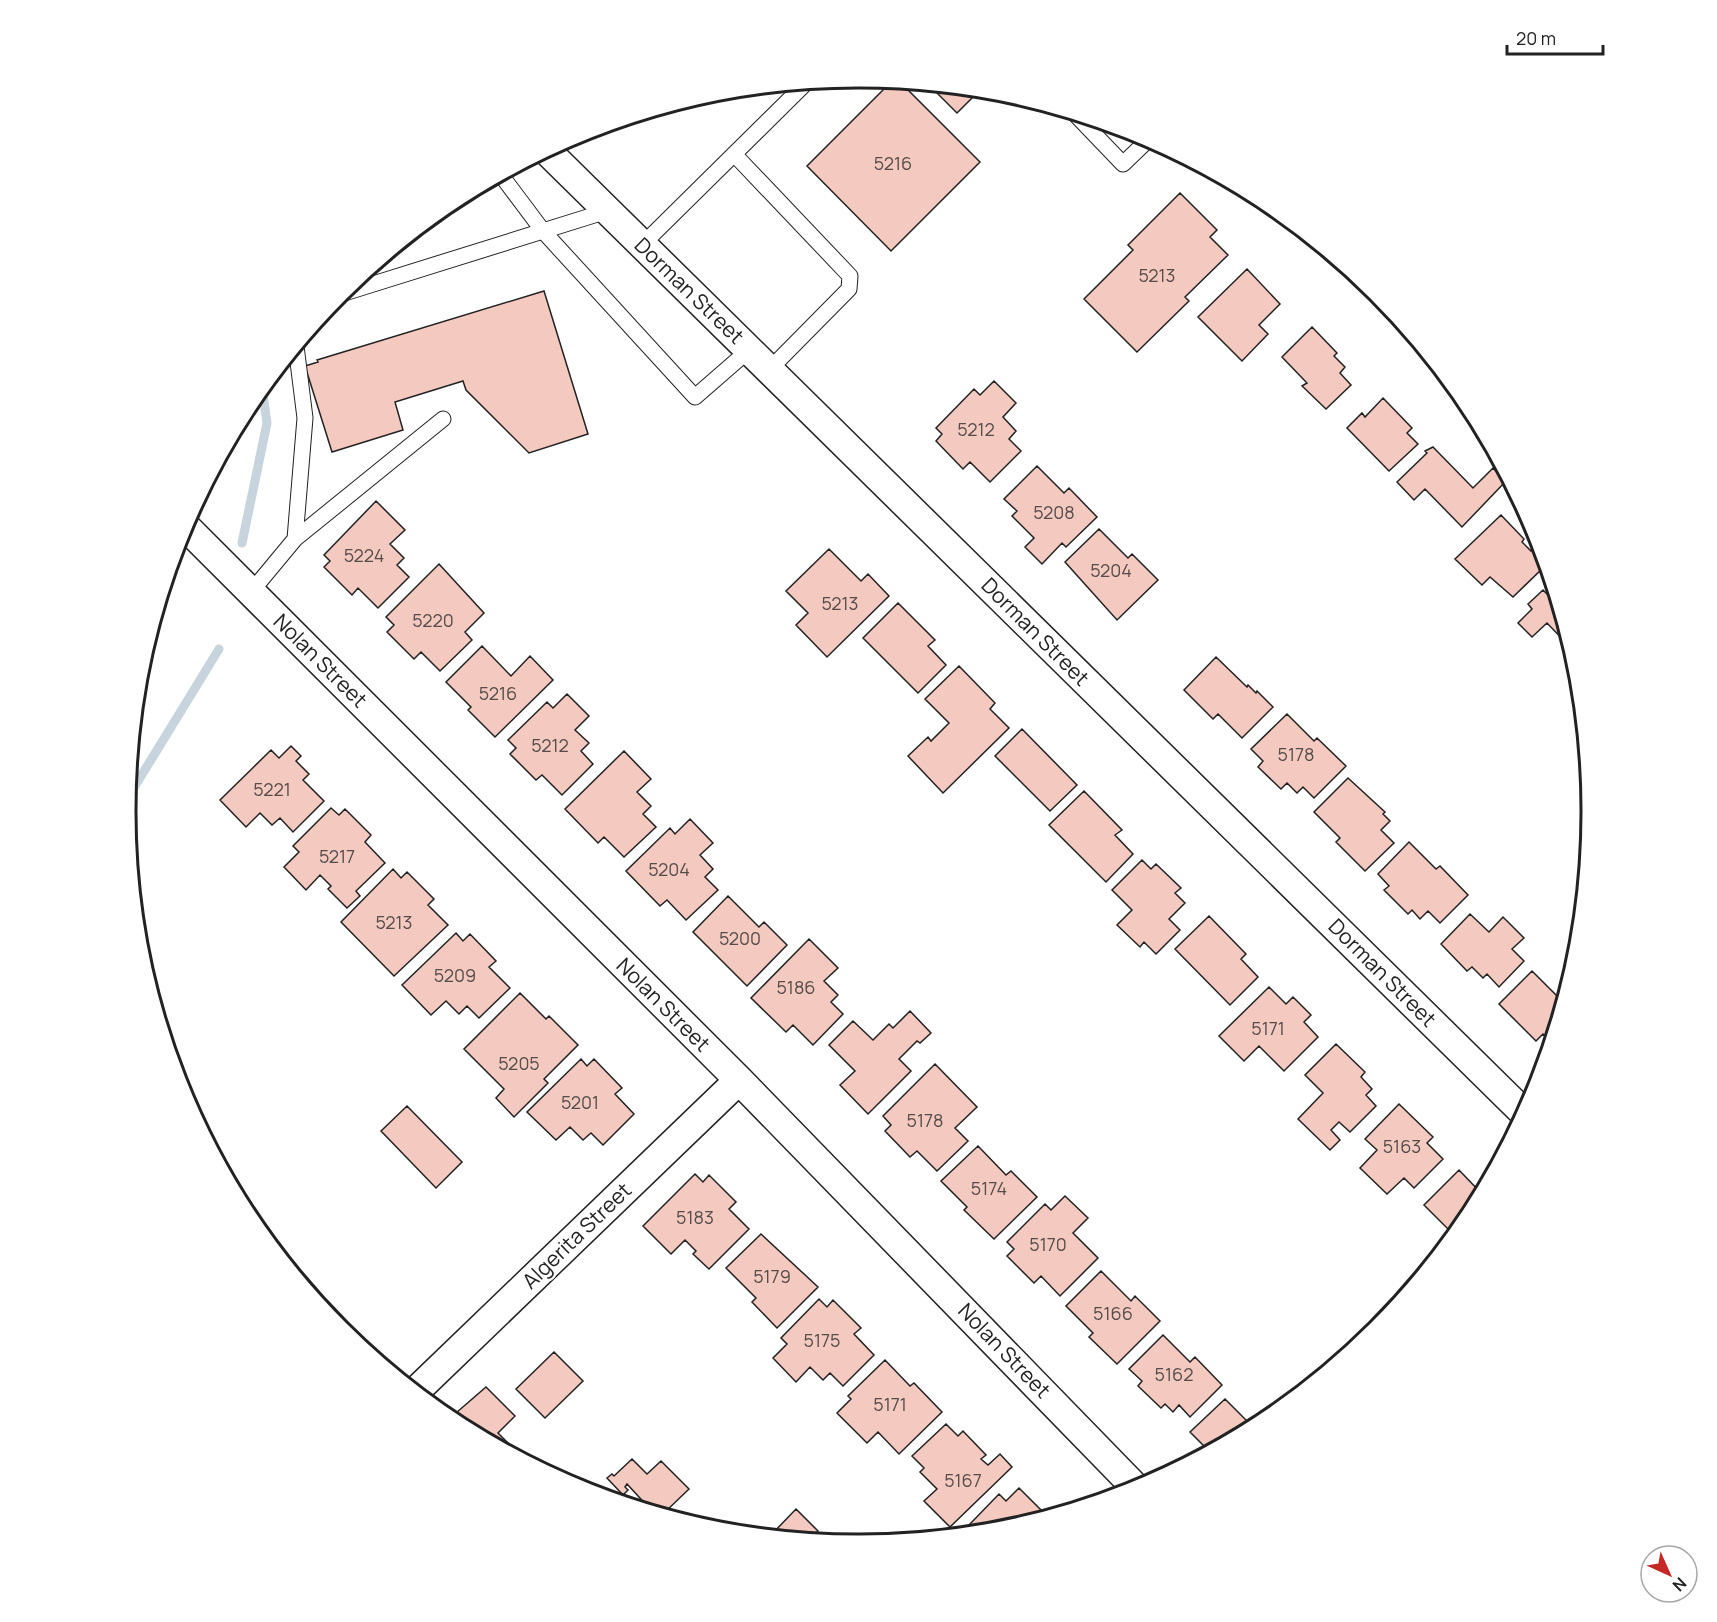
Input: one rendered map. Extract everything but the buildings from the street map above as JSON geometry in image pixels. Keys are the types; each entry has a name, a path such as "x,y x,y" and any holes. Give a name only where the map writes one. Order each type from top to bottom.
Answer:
{"street":[{"name":"Dorman Street","path":"553,157 1517,1106"},
{"name":"Nolan Street","path":"192,533 739,1080 1129,1481"},
{"name":"Algerita Street","path":"421,1386 739,1080"}],"lane":[{"path":"642,245 797,91"},
{"path":"1086,126 1124,164 1142,146"},
{"path":"734,154 849,276 849,289 769,370"},
{"path":"505,181 543,231 695,397 749,350"},
{"path":"359,289 608,211"},
{"path":"295,539 305,418 297,356"},
{"path":"251,592 295,539 443,419"}],"waterway":[{"path":"242,543 267,423 264,401"},
{"path":"137,782 219,649"}]}
